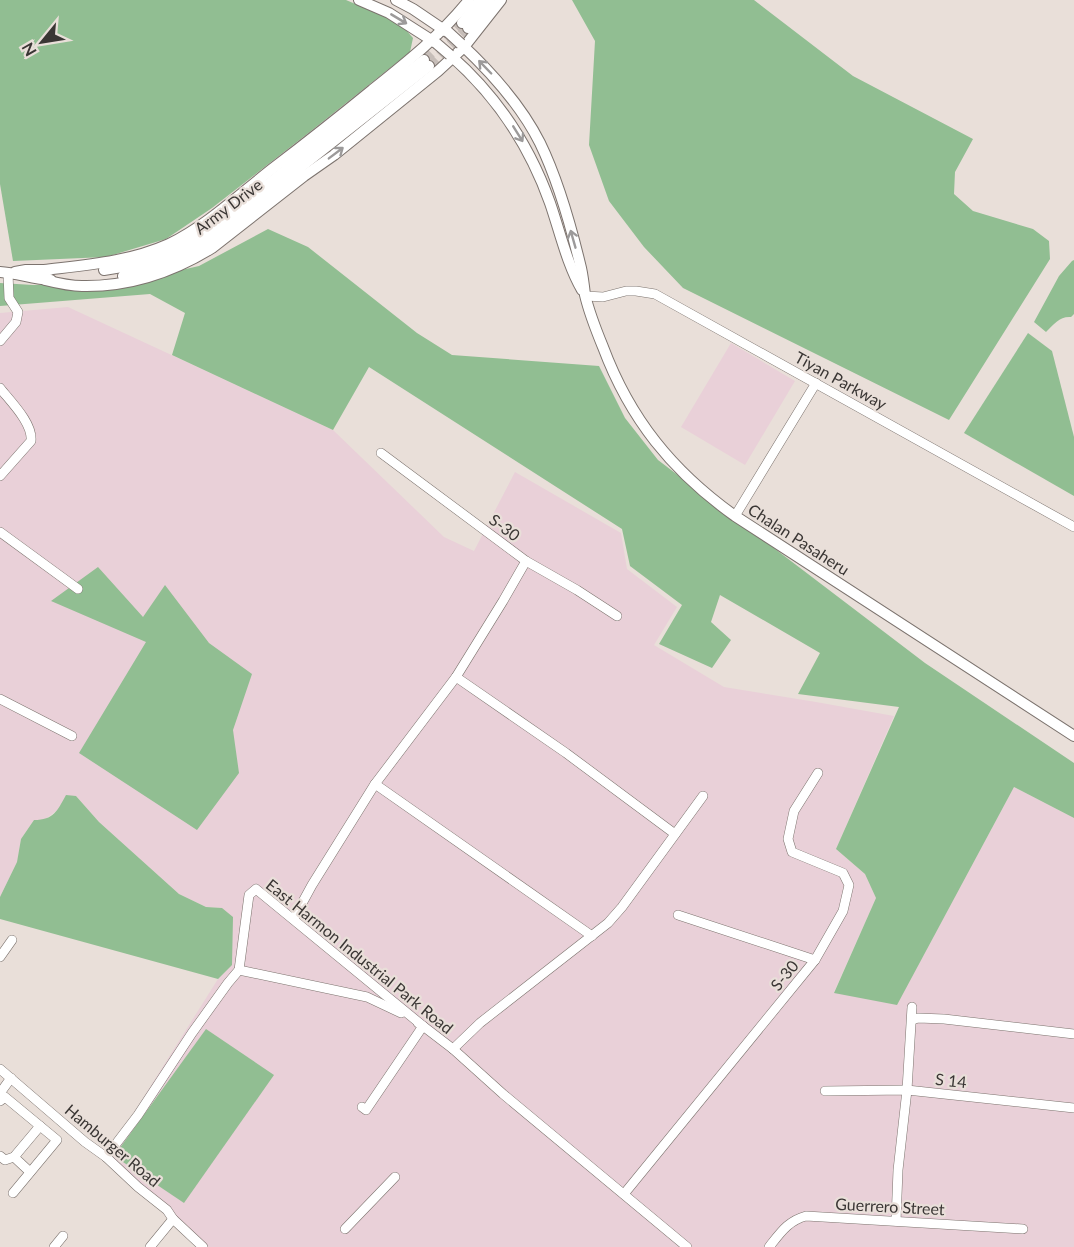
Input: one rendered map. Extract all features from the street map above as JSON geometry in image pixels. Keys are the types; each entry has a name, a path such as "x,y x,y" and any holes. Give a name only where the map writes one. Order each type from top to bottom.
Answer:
{"main road":[{"name":"Chalan Pasaheru","path":"359,0 389,13 434,42 482,87 507,117 526,148 543,183 573,272 585,296 614,376 642,424 661,450 688,479 735,516 1074,736"},
{"name":"Chalan Pasaheru","path":"396,0 446,31 463,45 507,92 530,125 552,170 562,198 582,269 585,296"},
{"path":"44,275 128,258 157,249 184,236 213,216 434,42 446,31 469,0"},
{"path":"480,0 465,26 490,0"},
{"path":"44,275 81,286 116,284 149,277 181,265 212,248 334,154 451,56 501,0"},
{"name":"Army Drive","path":"4,273 44,275 128,266 158,257 187,244 218,224 426,63"}],"street":[{"path":"0,341 16,322 18,312 9,298 4,273"},
{"name":"Tiyan Parkway","path":"585,296 603,297 626,291 655,294 1074,527"},
{"path":"735,516 816,383"},
{"path":"0,388 22,416 29,429 31,441 0,476"},
{"name":"S-30","path":"381,453 526,561 617,616"},
{"path":"0,532 78,589"},
{"path":"294,918 375,784 456,677 526,561"},
{"path":"456,677 566,753 675,834"},
{"path":"0,699 72,736"},
{"name":"S-30","path":"624,1194 815,960 843,911 849,885 843,873 792,852 788,838 794,811 818,773"},
{"path":"375,784 592,936"},
{"path":"453,1049 480,1023 608,923 703,795"},
{"name":"East Harmon Industrial Park Road","path":"239,970 249,895 256,888 453,1049 503,1094 687,1247"},
{"path":"678,915 815,960"},
{"path":"0,957 12,940"},
{"path":"106,1157 138,1115 228,982 239,970 367,997 423,1026 366,1110 362,1107"},
{"path":"896,1221 898,1170 908,1090 912,1007"},
{"path":"912,1020 918,1018 944,1019 1074,1034"},
{"name":"Hamburger Road","path":"0,1069 167,1210 173,1219 203,1247"},
{"path":"0,1093 11,1078"},
{"name":"S 14","path":"825,1091 908,1090 1074,1108"},
{"path":"0,1101 5,1097 57,1140 13,1193"},
{"path":"0,1156 5,1160 14,1157 40,1126"},
{"path":"14,1157 30,1172"},
{"path":"345,1229 395,1177"},
{"name":"Guerrero Street","path":"769,1247 794,1219 806,1216 1023,1230"},
{"path":"150,1247 173,1219"},
{"path":"54,1247 63,1236"}],"shaded area":[{"path":"68,307 333,430 444,537 474,551 515,472 621,533 627,569 677,607 654,645 724,687 894,716 836,849 865,874 876,898 834,992 897,1004 1014,787 1074,818 1074,1247 204,1247 106,1157 218,979 226,971 222,908 206,907 179,894 99,822 76,796 44,820 34,820 21,839 17,862 0,897 0,313"},
{"path":"731,343 795,381 745,465 681,427"}],"green space":[{"path":"0,0 346,0 400,23 413,38 410,52 212,208 166,239 106,257 13,261 0,184"},
{"path":"572,0 754,0 853,76 973,139 955,172 954,194 973,211 1033,229 1049,241 1050,259 949,420 683,288 644,247 609,201 589,145 595,41"},
{"path":"268,229 308,247 417,333 452,355 599,366 625,418 658,460 925,663 1074,763 1074,818 1014,787 897,1005 834,993 876,898 865,874 836,849 899,707 798,694 820,653 720,595 711,622 731,640 712,668 659,644 682,605 630,566 622,529 369,367 333,430 172,355 185,313 150,294 0,306 0,283 33,285 124,283 199,266"},
{"path":"1074,260 1074,314 1071,317 1060,319 1046,332 1034,322 1059,276"},
{"path":"1028,333 1052,351 1074,437 1074,496 964,433"},
{"path":"98,567 143,617 165,585 209,643 252,674 233,730 239,773 197,830 79,753 146,642 51,601"},
{"path":"66,795 76,796 99,822 179,894 206,907 222,908 233,917 232,965 218,979 0,919 0,897 17,862 21,839 34,820 51,816"},
{"path":"206,1029 274,1075 184,1203 114,1156"}],"tunnel":[{"path":"424,60 462,23"},
{"path":"429,66 468,28"}]}
